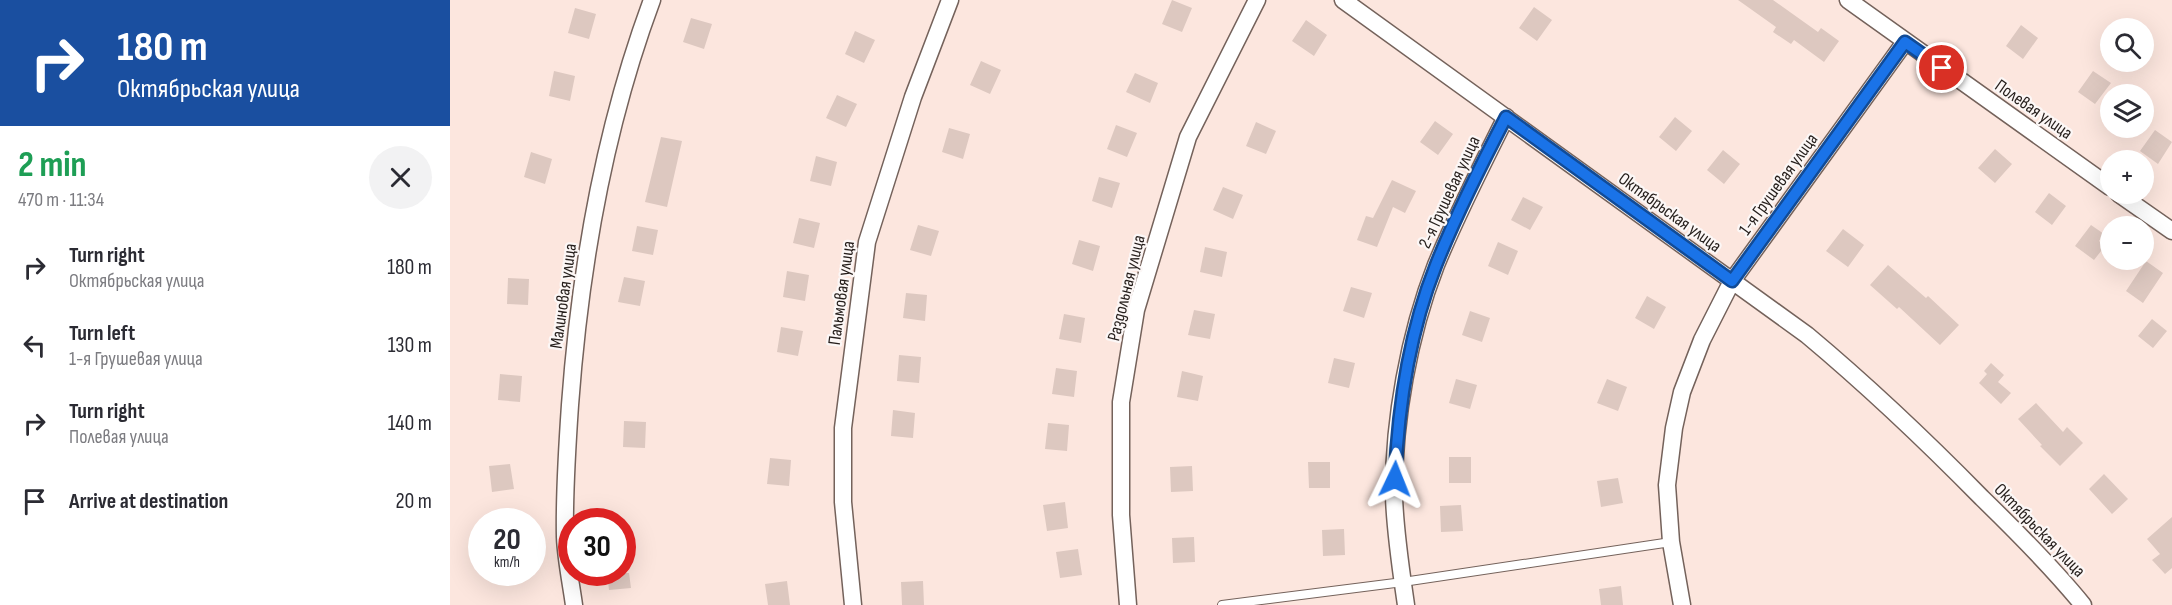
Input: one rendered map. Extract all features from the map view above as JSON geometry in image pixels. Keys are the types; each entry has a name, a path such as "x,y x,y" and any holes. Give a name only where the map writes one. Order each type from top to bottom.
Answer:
{"street":[{"name":"Малиновая улица","path":"574,605 565,538 567,456 574,360 585,261 614,124 652,0"},
{"name":"Пальмовая улица","path":"853,605 843,502 843,428 867,242 913,97 950,0"},
{"name":"Раздольная улица","path":"1128,605 1121,515 1121,402 1136,310 1188,137 1257,0"},
{"name":"Октябрьская улица","path":"1343,0 1807,335 1860,380 2002,517 2083,605"},
{"name":"Полевая улица","path":"1848,0 2100,180"},
{"name":"1-я Грушевая улица","path":"1682,605 1671,542 1667,485 1674,428 1682,392 1702,340 1732,281 1905,42"},
{"name":"2-я Грушевая улица","path":"1406,605 1394,497 1396,443 1402,390 1414,335 1436,266 1506,117"},
{"path":"2133,204 2172,231"}],"lane":[{"path":"1222,605 1403,582 1671,542"}],"building":[{"path":"1172,0 1192,8 1182,32 1162,24"},
{"path":"1738,0 1773,0 1818,32 1821,28 1839,41 1824,62 1794,40 1791,44 1773,32 1776,27"},
{"path":"1534,7 1552,20 1537,41 1519,28"},
{"path":"575,8 596,14 589,39 568,33"},
{"path":"691,18 712,24 704,49 683,42"},
{"path":"1306,20 1327,35 1314,56 1292,41"},
{"path":"2021,25 2038,38 2023,59 2006,46"},
{"path":"855,31 875,40 864,63 845,54"},
{"path":"981,61 1001,70 990,94 970,85"},
{"path":"554,71 575,76 570,101 549,96"},
{"path":"2093,71 2111,83 2100,84 2100,97 2095,104 2078,92"},
{"path":"1135,73 1158,83 1150,103 1126,92"},
{"path":"837,95 857,104 846,127 826,118"},
{"path":"1675,117 1692,131 1676,151 1659,137"},
{"path":"1435,121 1453,134 1438,155 1420,142"},
{"path":"1256,122 1276,131 1266,154 1246,146"},
{"path":"1116,125 1137,133 1127,157 1107,149"},
{"path":"949,128 970,134 963,159 942,152"},
{"path":"2154,131 2172,142 2158,164 2154,161 2154,150 2141,150 2149,138 2154,138"},
{"path":"661,137 682,141 667,207 645,202"},
{"path":"1995,149 2012,164 1995,183 1978,168"},
{"path":"1723,150 1740,164 1724,184 1707,170"},
{"path":"531,152 552,159 545,184 524,177"},
{"path":"816,156 837,162 831,186 810,181"},
{"path":"1099,177 1120,183 1112,208 1092,201"},
{"path":"1392,180 1416,191 1405,213 1393,207 1377,247 1357,240 1366,216 1373,218"},
{"path":"1223,187 1243,195 1233,219 1213,210"},
{"path":"2049,193 2066,206 2052,225 2035,212"},
{"path":"1523,197 1543,207 1530,230 1511,220"},
{"path":"799,218 820,223 814,248 793,243"},
{"path":"918,225 939,231 931,256 910,250"},
{"path":"2091,225 2100,231 2100,252 2094,260 2075,246"},
{"path":"637,226 658,230 653,255 632,251"},
{"path":"1843,229 1864,245 1848,267 1826,251"},
{"path":"1079,240 1100,246 1093,271 1072,264"},
{"path":"1498,242 1518,251 1508,275 1488,266"},
{"path":"1205,247 1227,252 1222,277 1200,272"},
{"path":"1888,265 1926,298 1928,296 1959,325 1940,345 1899,307 1897,309 1870,285"},
{"path":"2154,267 2163,273 2143,303 2126,291 2140,270 2154,270"},
{"path":"787,271 809,275 805,301 783,297"},
{"path":"624,277 645,281 640,306 618,302"},
{"path":"508,278 529,279 528,305 507,304"},
{"path":"1351,287 1372,293 1364,318 1343,311"},
{"path":"906,293 927,295 925,321 903,318"},
{"path":"1647,296 1666,307 1654,329 1635,318"},
{"path":"1194,310 1215,314 1210,339 1188,335"},
{"path":"1470,311 1490,318 1482,342 1462,335"},
{"path":"1064,314 1085,318 1081,343 1059,339"},
{"path":"2152,319 2167,331 2153,348 2138,336"},
{"path":"781,327 803,331 798,356 777,352"},
{"path":"899,355 921,357 919,383 897,381"},
{"path":"1334,358 1355,363 1349,388 1328,383"},
{"path":"1991,363 2004,375 1998,382 2011,393 2001,404 1979,383 1987,374 1984,371"},
{"path":"1056,368 1077,371 1074,397 1052,394"},
{"path":"1182,371 1203,376 1198,401 1177,397"},
{"path":"500,374 522,376 520,402 498,400"},
{"path":"1456,379 1477,385 1470,409 1449,403"},
{"path":"1607,379 1627,387 1618,411 1597,403"},
{"path":"2036,403 2063,432 2067,427 2083,443 2060,466 2018,419"},
{"path":"893,410 915,413 913,438 891,436"},
{"path":"624,421 646,422 645,448 623,447"},
{"path":"1048,423 1069,425 1067,451 1045,449"},
{"path":"1449,457 1471,457 1471,483 1449,483"},
{"path":"770,458 791,460 789,486 767,484"},
{"path":"1308,462 1330,462 1330,488 1309,488"},
{"path":"510,464 514,489 492,492 489,466"},
{"path":"1192,466 1193,491 1171,492 1170,467"},
{"path":"2104,474 2128,499 2112,514 2089,489"},
{"path":"1618,478 1623,503 1601,507 1597,481"},
{"path":"1065,502 1068,528 1047,531 1043,505"},
{"path":"1461,505 1463,531 1441,532 1440,506"},
{"path":"2172,517 2172,568 2165,574 2152,560 2160,554 2147,539"},
{"path":"1344,529 1345,555 1323,556 1322,530"},
{"path":"1194,537 1195,562 1173,563 1172,538"},
{"path":"1078,549 1082,575 1060,578 1056,552"},
{"path":"787,581 790,605 768,605 765,584"},
{"path":"923,581 924,605 902,605 901,582"},
{"path":"609,586 631,586 631,588 609,590"},
{"path":"1621,586 1623,605 1601,605 1599,589"}],"route":[{"path":"1395,479 1396,443 1402,390 1414,335 1436,266 1506,117 1732,281 1905,42 1942,68"}]}
